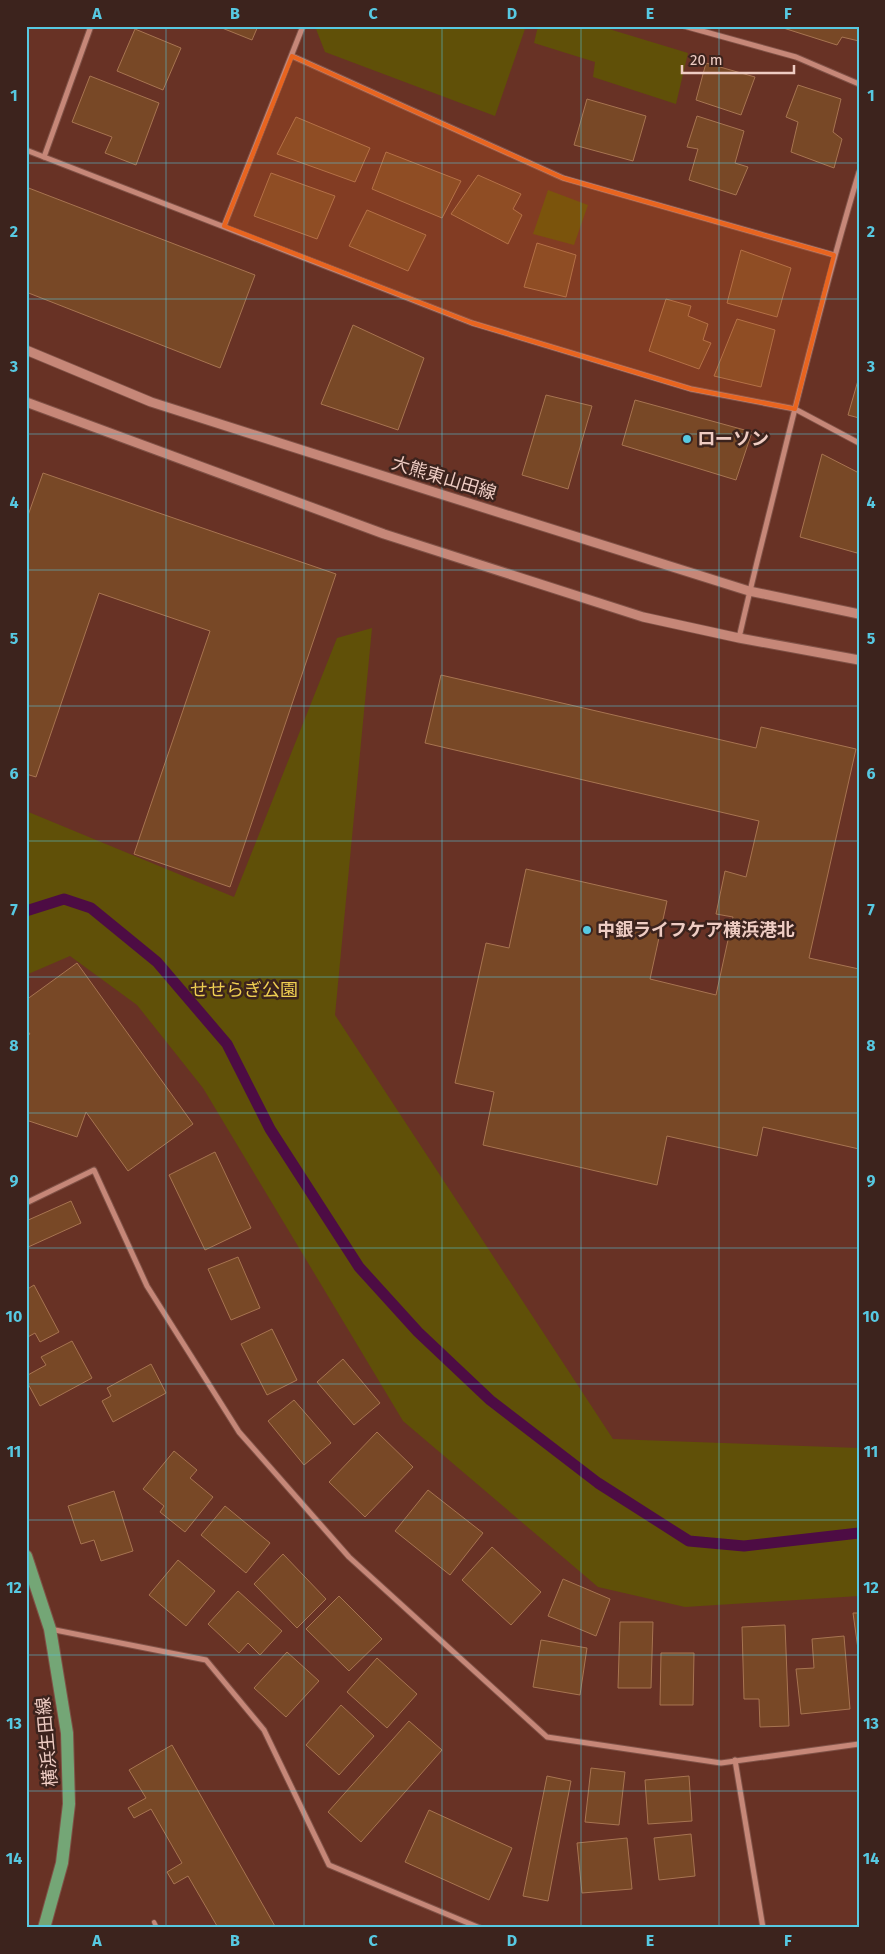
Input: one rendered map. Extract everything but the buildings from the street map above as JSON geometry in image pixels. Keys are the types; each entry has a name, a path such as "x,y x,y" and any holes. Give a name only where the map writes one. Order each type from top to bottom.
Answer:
{"main road":[{"name":"横浜生田線","path":"26,1556 50,1629 67,1732 69,1804 62,1863 44,1928"}],"street":[{"path":"44,156 91,26"},
{"path":"224,226 303,26"},
{"path":"684,26 796,57 859,84"},
{"path":"292,56 563,178 834,255"},
{"path":"26,150 472,323 691,389 795,409 859,443"},
{"path":"739,638 749,591 834,255 859,172"},
{"name":"大熊東山田線","path":"26,350 151,402 749,591 859,614"},
{"path":"26,402 384,534 643,617 739,638 859,660"},
{"path":"26,1204 94,1170 146,1286 239,1432 349,1557 547,1736 721,1763 859,1744"},
{"path":"50,1629 206,1660 264,1730 329,1865 480,1928"},
{"path":"735,1760 763,1928"}],"lane":[{"path":"154,1922 157,1928"}],"highlighted area":[{"path":"292,56 563,178 834,255 795,409 691,389 472,323 224,226"}],"green space":[{"path":"317,26 526,26 495,116 325,52 316,29"},
{"path":"538,26 599,26 688,53 676,104 593,77 595,62 534,43"},
{"path":"548,190 588,205 574,245 533,234"},
{"name":"せせらぎ公園","path":"372,628 335,1015 613,1439 859,1448 859,1596 685,1607 598,1587 403,1421 203,1088 137,1005 70,956 26,975 26,811 234,897 337,638"}],"waterway":[{"path":"26,911 64,899 91,908 157,962 227,1044 270,1129 359,1267 418,1332 490,1400 598,1483 689,1541 744,1546 859,1533"}],"place":[{"name":"ローソン","path":"687,439"},
{"name":"中銀ライフケア横浜港北","path":"587,930"}]}
